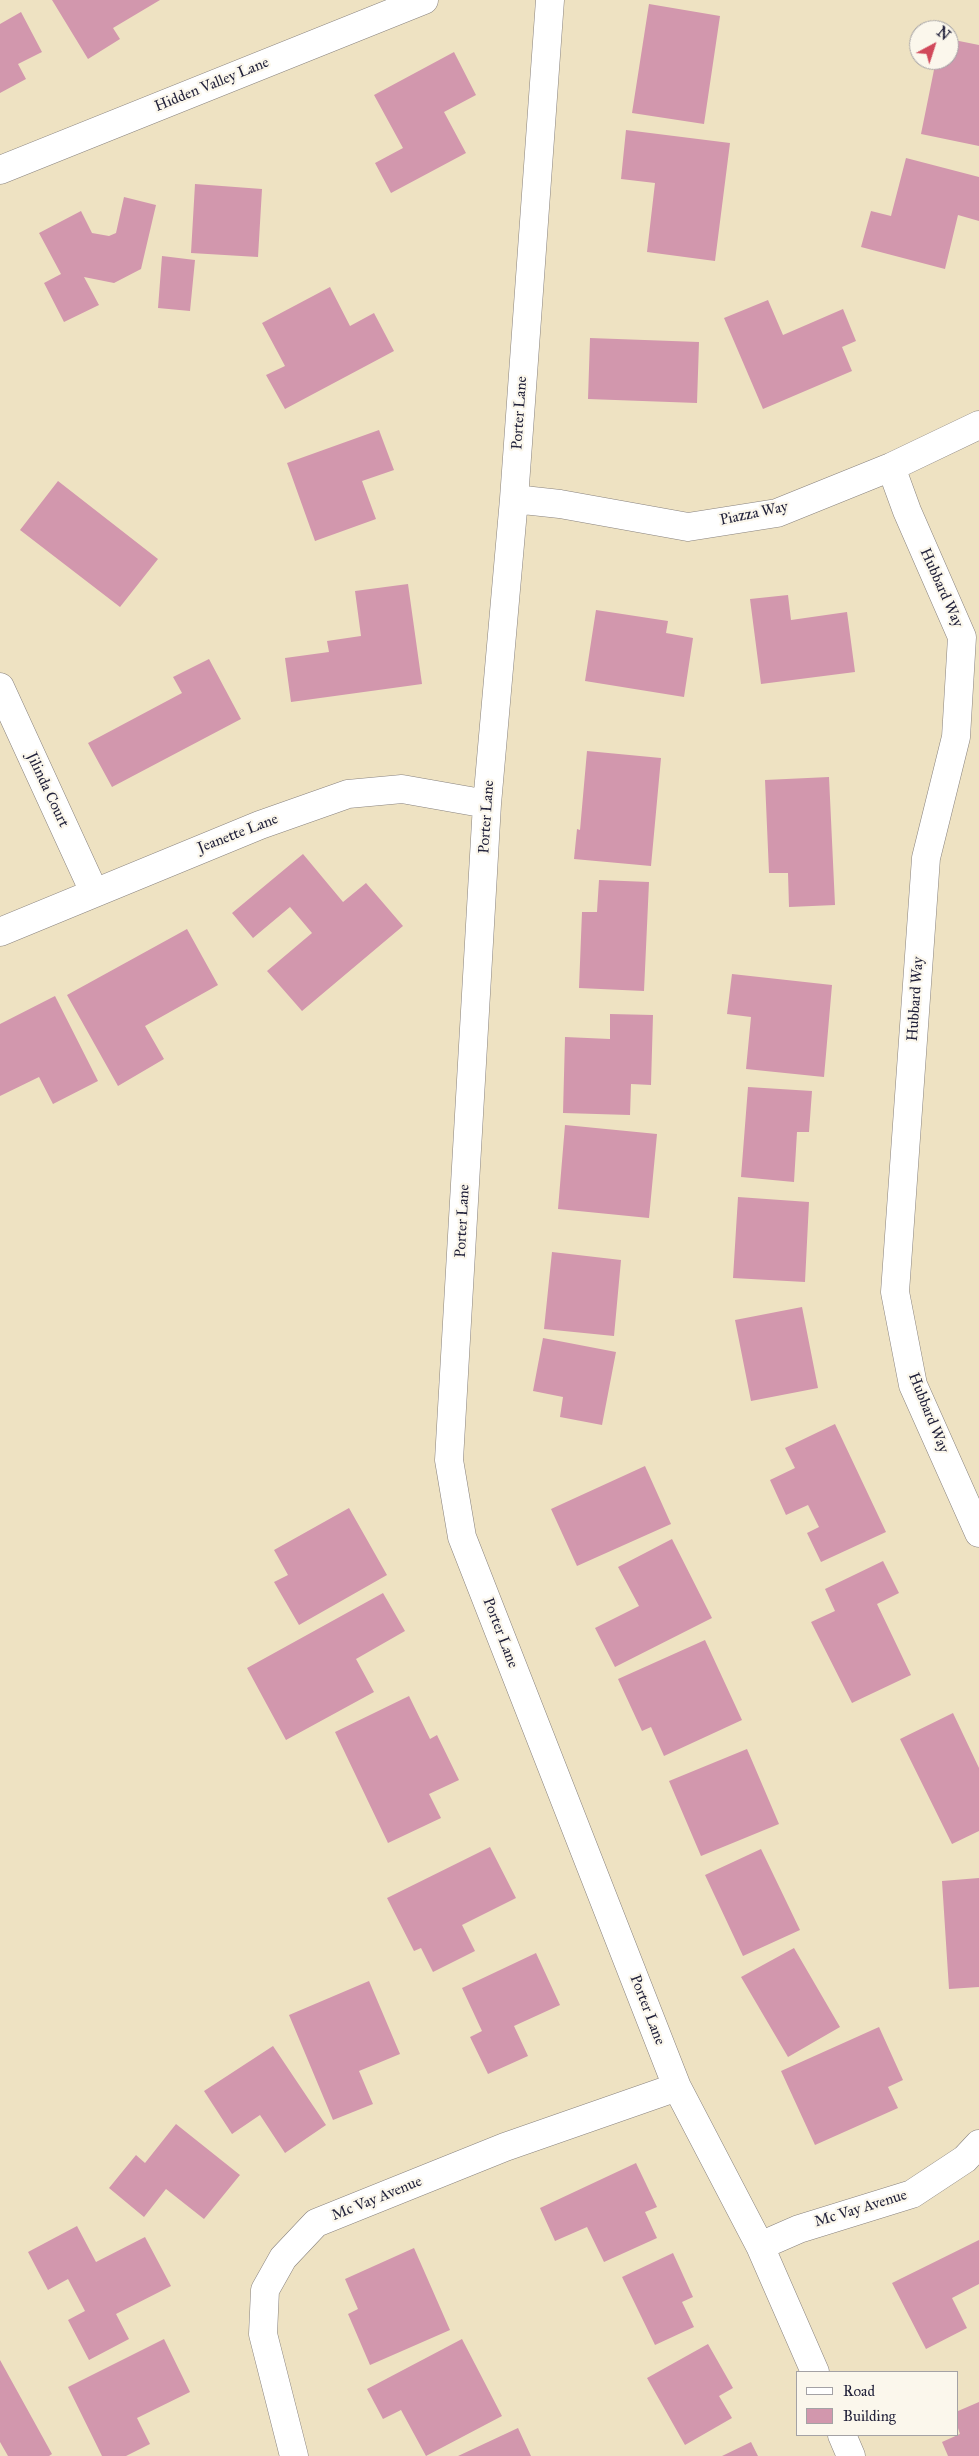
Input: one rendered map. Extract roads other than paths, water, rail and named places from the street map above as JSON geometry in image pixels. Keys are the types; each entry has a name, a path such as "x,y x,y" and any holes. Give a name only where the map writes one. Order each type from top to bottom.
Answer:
{"street":[{"name":"Hidden Valley Lane","path":"0,170 424,0"},
{"name":"Porter Lane","path":"550,0 514,499 487,804 450,1460 462,1537 678,2087 760,2246 815,2371"},
{"name":"Piazza Way","path":"514,499 560,504 688,527 777,513 891,467 979,425"},
{"name":"Hubbard Way","path":"891,467 907,511 962,637 956,737 926,858 895,1292 913,1384 979,1533"},
{"name":"Jilinda Court","path":"0,687 94,892"},
{"name":"Jeanette Lane","path":"0,932 260,825 348,794 402,789 487,804"},
{"name":"Mc Vay Avenue","path":"293,2456 263,2334 265,2290 282,2258 316,2224 505,2147 678,2087"},
{"name":"Mc Vay Avenue","path":"760,2246 799,2229 912,2194 965,2159 979,2144"},
{"path":"842,2436 851,2456"}]}
